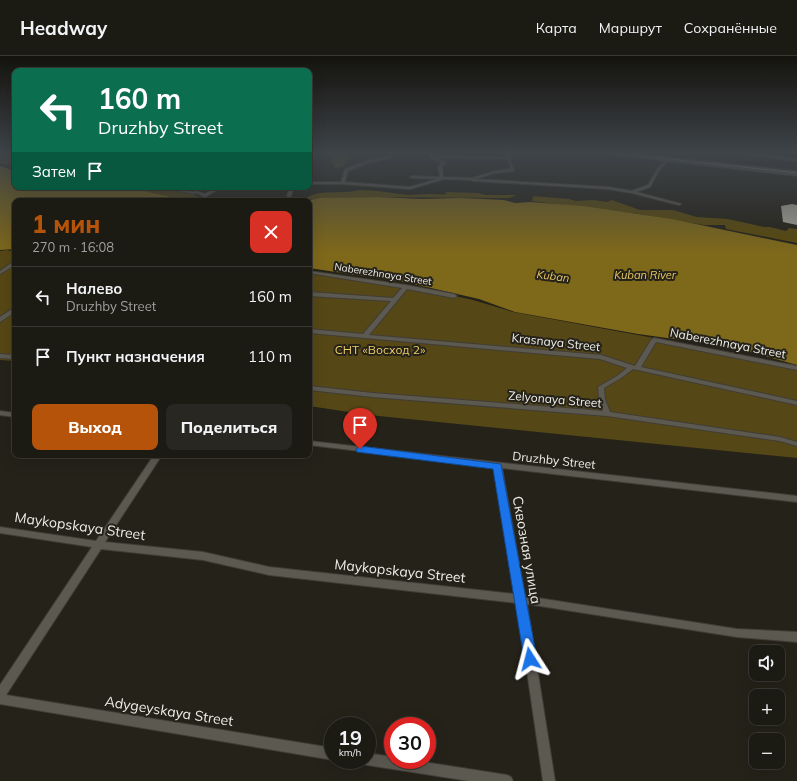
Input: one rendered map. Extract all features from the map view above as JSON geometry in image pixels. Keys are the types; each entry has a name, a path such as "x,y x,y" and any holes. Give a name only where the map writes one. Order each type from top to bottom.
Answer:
{"street":[{"path":"381,186 410,188 418,186"},
{"path":"571,186 608,188 632,192 679,204"},
{"path":"632,192 649,186"},
{"path":"178,190 199,193 203,196 209,195 216,190"},
{"path":"289,196 291,190"},
{"path":"0,273 12,265"},
{"name":"Naberezhnaya Street","path":"312,272 406,286 454,296"},
{"path":"364,335 406,286"},
{"path":"312,294 393,300"},
{"path":"0,320 12,311"},
{"name":"Krasnaya Street","path":"312,331 601,357 634,368 797,403"},
{"name":"Naberezhnaya Street","path":"634,368 654,340 797,368"},
{"path":"0,356 12,357"},
{"path":"607,414 600,387 634,368"},
{"name":"Zelyonaya Street","path":"312,388 373,395 607,414 780,439 797,444"},
{"path":"0,413 12,415"},
{"name":"Druzhby Street","path":"312,443 498,466 797,499"},
{"path":"0,694 156,458"},
{"name":"Сквозная улица","path":"498,466 521,599 549,781"},
{"name":"Maykopskaya Street","path":"0,530 203,556 269,571 521,599 737,633 797,637"},
{"name":"Adygeyskaya Street","path":"0,698 324,752"},
{"path":"376,760 507,781"}],"green space":[{"path":"139,190 177,190 202,198 177,198"},
{"path":"0,251 12,251 12,361 0,360"},
{"name":"СНТ «Восход 2»","path":"312,271 409,286 473,300 513,312 730,352 797,367 797,458 369,415 312,406"}],"shaded area":[{"path":"378,191 409,195 447,194 445,192 478,193 485,195 517,195 509,198 308,198 323,193"},
{"path":"533,196 576,201 594,200 607,202 612,200 640,210 673,210 697,217 728,219 786,231 789,228 797,229 797,243 726,229 725,225 704,225 639,214 532,201"}],"water":[{"path":"0,186 12,186 12,190 139,190 177,198 12,198 12,249 0,250"},
{"name":"Kuban River","path":"320,198 461,198 504,200 515,203 531,202 583,206 672,219 797,245 797,365 714,342 689,341 638,334 515,312 479,299 409,283 312,268 312,200"}],"building":[{"path":"792,204 797,205 797,225 783,222 781,206"}],"route":[{"path":"360,449 498,466 530,659"}],"water label":[{"name":"Kuban","path":"553,276"}]}
